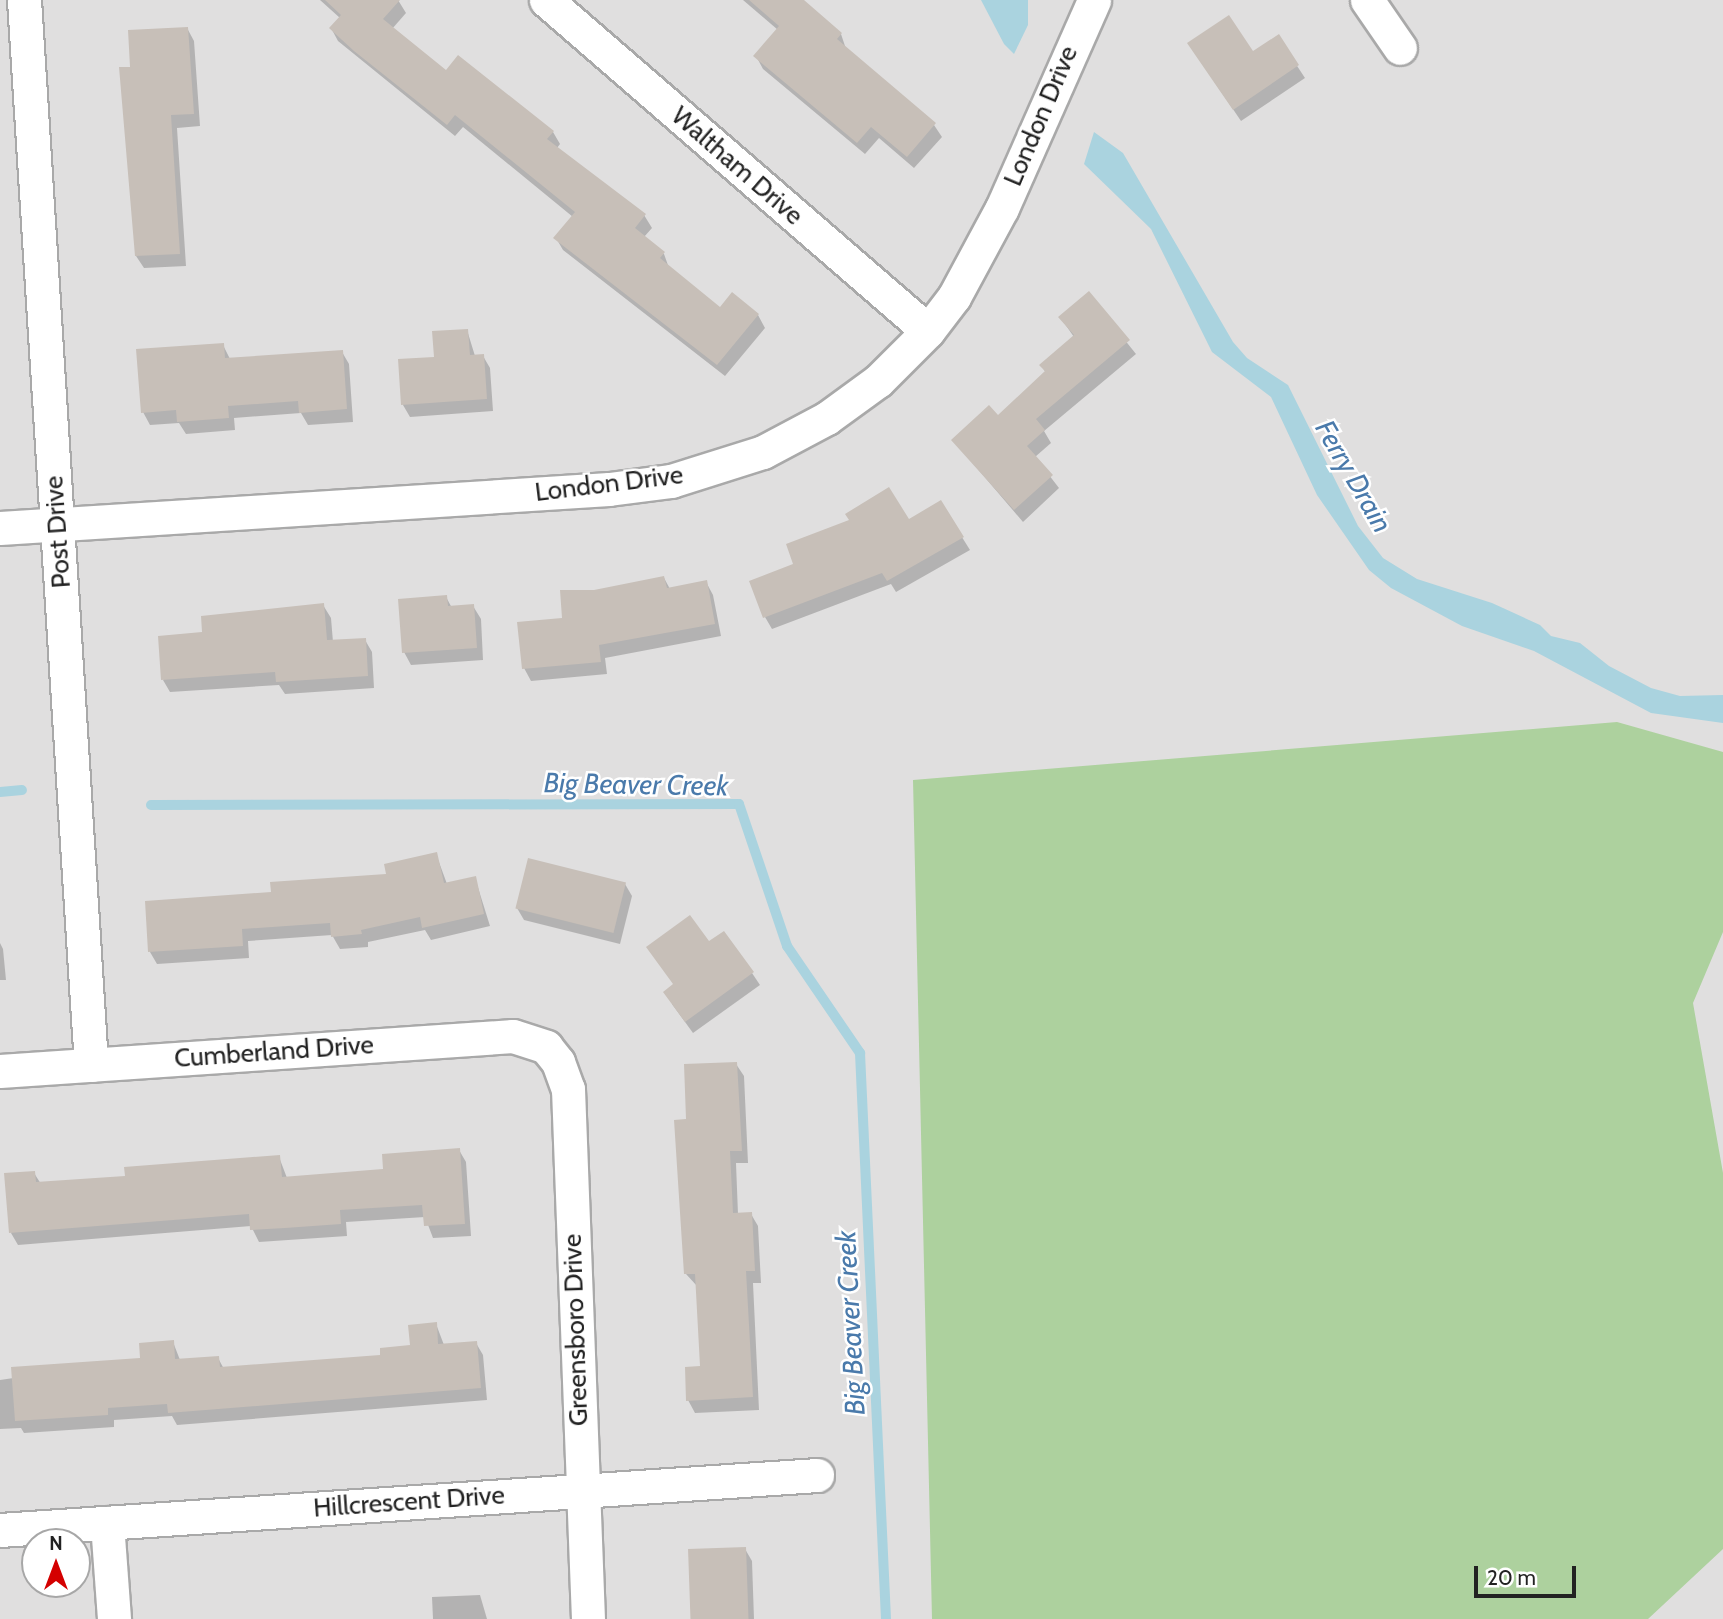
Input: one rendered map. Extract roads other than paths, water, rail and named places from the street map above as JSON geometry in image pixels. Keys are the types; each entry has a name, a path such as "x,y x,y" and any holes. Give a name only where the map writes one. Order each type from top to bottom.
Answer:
{"street":[{"name":"Post Drive","path":"24,0 91,1065"},
{"name":"Waltham Drive","path":"546,0 928,331"},
{"name":"London Drive","path":"0,528 609,489 671,481 727,465 795,436 878,381 928,331 979,255 1094,0"},
{"path":"1367,0 1400,48"},
{"name":"Cumberland Drive","path":"0,1071 513,1037 546,1047"},
{"name":"Greensboro Drive","path":"546,1047 558,1062 568,1089 587,1619"},
{"name":"Hillcrescent Drive","path":"0,1530 817,1475"},
{"path":"107,1523 114,1619"}],"water":[{"path":"981,0 1028,0 1028,25 1014,54 1004,44"},
{"name":"Ferry Drain","path":"1094,132 1123,153 1233,342 1247,358 1288,385 1358,526 1383,558 1417,579 1492,603 1540,625 1551,636 1580,643 1609,666 1651,688 1680,696 1723,695 1723,723 1651,713 1534,651 1462,626 1391,588 1369,570 1317,495 1271,397 1212,352 1151,229 1084,164"}],"waterway":[{"name":"Big Beaver Creek","path":"0,792 22,790"},
{"name":"Big Beaver Creek","path":"151,805 739,804 787,946 860,1053 886,1619"}]}
